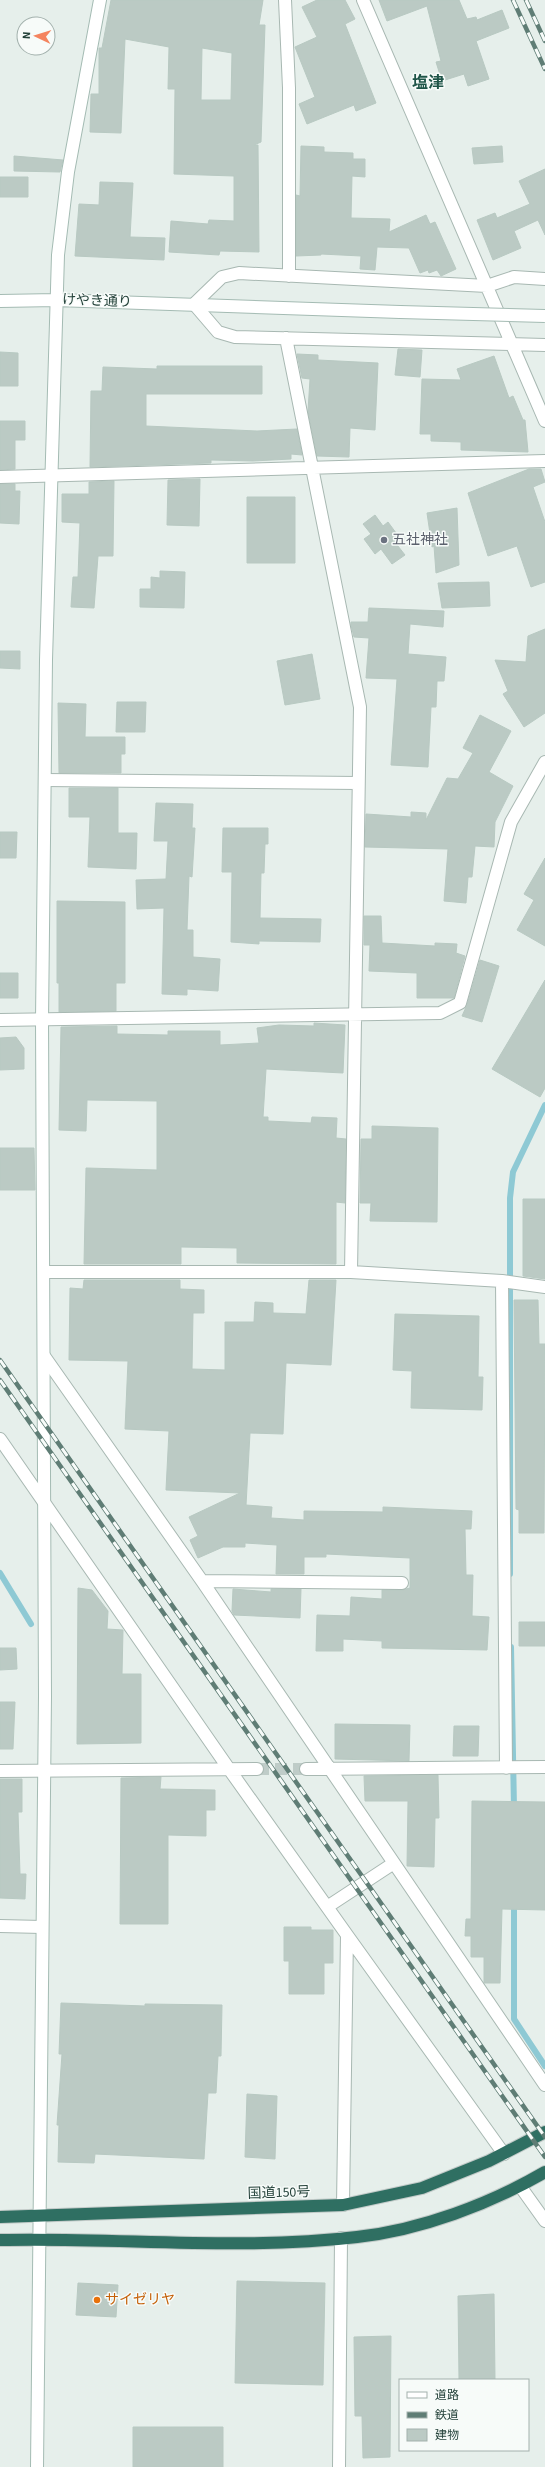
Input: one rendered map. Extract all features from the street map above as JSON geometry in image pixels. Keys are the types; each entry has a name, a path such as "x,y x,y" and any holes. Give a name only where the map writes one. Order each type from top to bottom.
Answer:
{"highway":[{"name":"国道150号","path":"0,2217 343,2206 422,2188 504,2154 545,2132"},
{"path":"0,2240 38,2239 272,2243 358,2237 410,2226 456,2212 520,2186 545,2172"}],"street":[{"path":"37,2467 38,2215 44,1771 45,1501 42,1020 45,780 56,300 58,255 68,172 100,0"},
{"path":"285,0 289,88 289,276"},
{"path":"363,0 545,421"},
{"path":"545,278 514,277 487,286 230,274 222,277 194,304 212,326 225,335 545,345"},
{"name":"けやき通り","path":"0,301 56,300 545,316"},
{"path":"286,338 360,707 351,1272"},
{"path":"0,477 545,461"},
{"path":"0,1020 356,1016 440,1013 460,1003 511,822 545,762"},
{"path":"45,780 358,783"},
{"path":"44,1272 351,1272 502,1281 545,1287"},
{"path":"502,1281 506,1768"},
{"path":"44,1356 202,1581 545,2085"},
{"path":"0,1439 45,1501 229,1769 504,2154"},
{"path":"202,1581 402,1583"},
{"path":"306,1768 545,1767"},
{"path":"0,1771 258,1769"},
{"path":"327,1907 394,1863"},
{"path":"0,1926 42,1927"},
{"path":"343,2206 347,1935"},
{"path":"520,2186 545,2221"},
{"path":"339,2467 341,2238"}],"building":[{"path":"111,0 263,0 259,25 265,25 261,142 254,145 258,145 259,252 220,251 219,255 169,252 171,221 208,224 209,220 234,221 234,176 174,174 175,89 168,89 169,47 125,39 121,133 90,132 91,94 99,94 99,48 102,48","holes":["202,48 232,53 231,100 201,100"]},
{"path":"317,0 345,0 355,19 345,24 376,103 356,111 354,105 307,124 299,104 315,97 295,47 317,37 302,7"},
{"path":"379,0 459,0 467,19 476,17 477,20 502,10 509,28 476,41 489,79 468,86 464,74 442,81 436,62 441,61 427,6 387,21"},
{"path":"301,146 324,147 324,152 353,153 353,159 365,159 365,177 352,176 351,218 390,219 389,232 426,215 430,224 435,222 456,269 441,276 437,270 429,273 428,270 420,273 409,248 377,247 375,270 360,269 361,256 321,254 296,256 296,195 300,196"},
{"path":"502,146 503,162 474,164 472,148"},
{"path":"14,156 63,160 60,172 14,171"},
{"path":"545,169 545,235 538,220 514,231 521,248 493,260 477,220 495,213 497,218 530,204 519,181"},
{"path":"0,177 28,177 28,197 0,197"},
{"path":"100,182 133,183 130,237 165,238 164,260 75,256 79,204 99,205"},
{"path":"398,349 422,350 420,377 395,375"},
{"path":"0,352 18,353 18,386 0,386"},
{"path":"297,354 318,355 318,360 378,363 375,430 350,428 349,457 317,456 308,411 310,379 302,378"},
{"path":"494,356 509,398 513,396 523,420 525,420 528,452 461,450 461,442 431,441 431,434 420,434 422,379 461,380 457,369"},
{"path":"157,366 262,366 262,394 146,394 146,426 257,431 297,429 302,455 291,454 291,459 253,461 211,460 211,463 90,467 91,391 102,391 103,367 157,369"},
{"path":"0,421 25,421 25,440 15,440 15,469 0,470"},
{"path":"529,469 541,469 545,482 533,487 545,522 545,582 531,587 517,546 488,556 468,493"},
{"path":"200,479 199,526 167,525 168,480"},
{"path":"114,481 113,556 98,556 94,608 71,607 73,577 78,577 80,523 62,522 62,494 89,494 89,482"},
{"path":"0,484 15,484 15,491 20,491 19,524 0,523"},
{"path":"247,497 295,497 295,563 247,563"},
{"path":"457,508 459,565 436,573 434,546 432,547 427,513"},
{"path":"375,515 383,526 388,522 399,537 394,541 405,555 392,564 381,549 375,554 364,539 371,534 363,524"},
{"path":"160,571 185,572 184,608 140,607 140,589 151,589 151,577 160,578"},
{"path":"489,582 490,606 442,608 438,583"},
{"path":"369,608 444,611 443,627 410,624 408,654 446,657 444,681 437,681 436,707 431,707 428,767 391,765 397,679 366,678 369,638 354,637 351,625 351,622 368,622"},
{"path":"545,629 545,713 524,727 503,694 508,691 495,660 526,662 528,636"},
{"path":"0,651 20,651 20,669 0,668"},
{"path":"312,654 320,699 285,705 277,661"},
{"path":"117,702 146,702 145,732 116,732"},
{"path":"58,703 86,704 85,737 125,737 125,754 121,754 121,773 59,773"},
{"path":"480,715 511,731 489,772 513,786 495,822 494,847 475,846 472,877 468,877 466,903 444,901 448,849 365,847 366,814 411,817 411,812 426,813 426,820 447,778 458,779 473,753 463,748"},
{"path":"69,788 118,788 118,833 137,833 136,869 88,867 90,817 69,817"},
{"path":"156,803 193,804 192,828 195,828 192,877 189,876 187,930 193,930 193,957 220,959 218,991 187,989 187,995 162,994 164,908 137,909 136,880 166,879 168,841 154,841"},
{"path":"223,828 268,828 268,844 265,844 264,873 261,873 260,918 321,919 320,942 259,941 259,944 231,942 232,872 222,872"},
{"path":"0,832 17,832 16,858 0,858"},
{"path":"545,858 545,946 517,930 534,900 524,894"},
{"path":"57,901 125,902 125,983 116,983 116,1011 59,1012 59,983 57,983"},
{"path":"364,916 381,916 382,943 435,946 435,943 457,944 456,953 465,956 454,998 417,998 417,973 369,971 370,945 364,945"},
{"path":"480,960 499,966 482,1022 462,1016 467,1005"},
{"path":"0,973 18,973 18,998 0,998"},
{"path":"545,980 545,1088 540,1097 492,1069"},
{"path":"314,1023 345,1025 343,1073 266,1069 263,1117 268,1117 268,1121 311,1123 312,1117 337,1118 336,1138 346,1139 345,1203 336,1202 336,1264 237,1263 237,1248 181,1247 181,1264 84,1264 86,1168 157,1170 157,1101 87,1100 86,1131 59,1130 61,1027 117,1026 117,1034 168,1035 168,1031 220,1031 220,1045 259,1043 257,1028 279,1025 314,1026"},
{"path":"16,1037 24,1048 24,1069 0,1070 0,1038"},
{"path":"372,1126 438,1128 437,1222 370,1221 371,1203 360,1203 361,1139 372,1139"},
{"path":"0,1148 34,1148 35,1190 0,1190"},
{"path":"523,1199 545,1199 545,1279 523,1276"},
{"path":"84,1280 180,1280 180,1289 204,1290 204,1313 193,1313 192,1369 225,1370 225,1322 254,1322 255,1302 273,1303 273,1313 306,1314 309,1280 336,1280 331,1365 286,1363 283,1434 250,1433 246,1505 272,1507 271,1518 304,1520 304,1511 383,1512 383,1507 472,1511 471,1529 465,1529 466,1575 473,1575 472,1616 489,1617 487,1650 382,1648 382,1641 343,1639 343,1651 316,1651 317,1615 350,1616 351,1597 382,1599 382,1590 402,1590 410,1588 410,1558 326,1554 326,1557 304,1557 304,1574 276,1574 277,1545 245,1543 245,1547 223,1547 198,1558 190,1540 198,1536 189,1517 240,1493 166,1490 169,1431 125,1429 128,1361 69,1360 70,1288 83,1289"},
{"path":"514,1300 538,1300 539,1344 545,1344 544,1533 519,1533 519,1510 516,1509"},
{"path":"395,1314 479,1316 478,1377 483,1377 482,1410 411,1408 412,1371 393,1370"},
{"path":"78,1588 92,1590 108,1611 107,1629 123,1630 122,1674 141,1674 141,1743 77,1744"},
{"path":"233,1589 271,1592 271,1589 301,1589 300,1618 234,1615 232,1611"},
{"path":"519,1622 545,1622 545,1646 519,1646"},
{"path":"0,1648 16,1648 17,1669 0,1670"},
{"path":"0,1702 15,1702 13,1749 0,1749"},
{"path":"335,1724 410,1725 409,1761 335,1759"},
{"path":"454,1726 479,1726 478,1756 453,1756"},
{"path":"438,1775 439,1818 435,1818 434,1867 407,1866 408,1801 365,1801 364,1776"},
{"path":"161,1777 160,1789 215,1790 215,1810 206,1810 206,1836 168,1835 168,1924 120,1924 121,1778"},
{"path":"0,1779 22,1779 22,1812 18,1812 20,1874 26,1874 25,1899 0,1898"},
{"path":"472,1801 545,1802 545,1910 502,1909 500,1983 484,1983 484,1957 471,1957 471,1936 465,1936 466,1919 471,1919"},
{"path":"284,1927 311,1927 311,1930 333,1930 333,1963 324,1963 324,1994 289,1994 289,1961 284,1961"},
{"path":"61,2003 145,2006 145,2004 222,2005 221,2056 218,2056 216,2093 208,2093 204,2159 95,2154 94,2163 58,2162 59,2125 57,2125 62,2054 59,2054"},
{"path":"247,2094 277,2096 275,2159 245,2157"},
{"path":"237,2281 325,2283 323,2385 235,2383"},
{"path":"78,2283 118,2285 116,2317 76,2315"},
{"path":"494,2294 495,2379 459,2379 458,2296"},
{"path":"391,2336 390,2457 363,2458 362,2416 355,2416 354,2337"},
{"path":"133,2427 223,2427 223,2467 133,2467"}],"waterway":[{"path":"510,1574 510,1198 513,1172 545,1105"},
{"path":"0,1573 31,1624"},
{"path":"511,1647 514,1808"},
{"path":"514,1901 514,2019 545,2066"}],"tunnel":[{"path":"257,1769 306,1769"}],"railway":[{"path":"513,0 545,69"},
{"path":"526,0 545,41"},
{"path":"0,1360 545,2137"},
{"path":"0,1380 545,2157"}],"place":[{"name":"五社神社","path":"384,540"},
{"name":"サイゼリヤ","path":"97,2300"}],"district":[{"name":"塩津","path":"428,83"}]}
